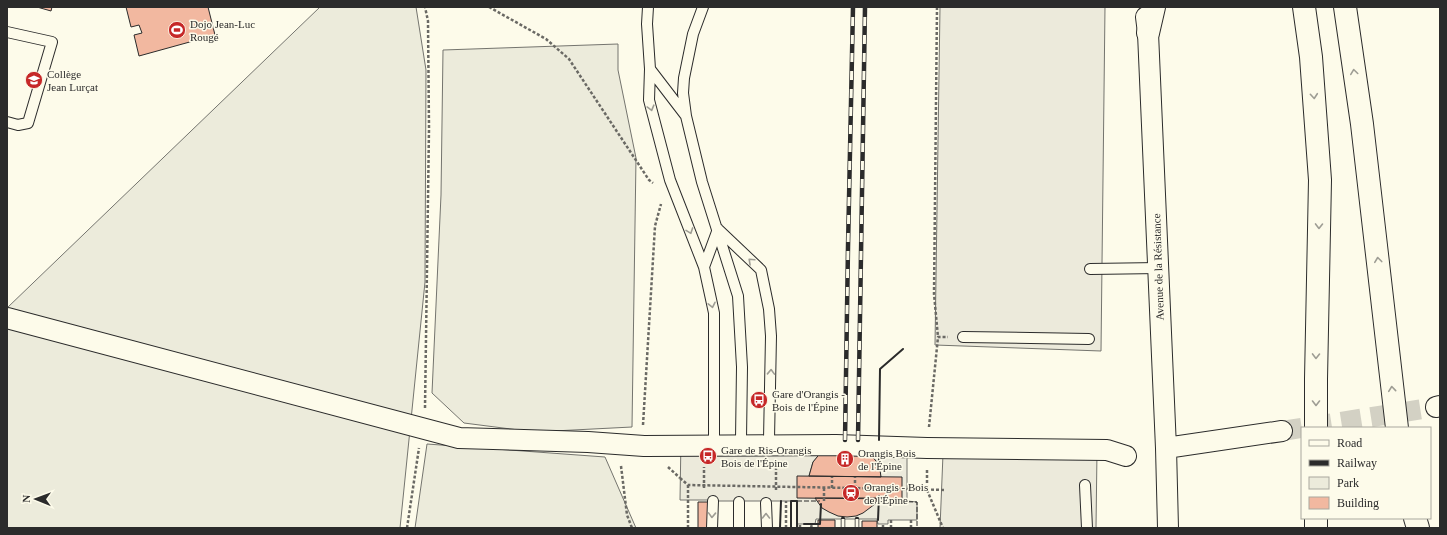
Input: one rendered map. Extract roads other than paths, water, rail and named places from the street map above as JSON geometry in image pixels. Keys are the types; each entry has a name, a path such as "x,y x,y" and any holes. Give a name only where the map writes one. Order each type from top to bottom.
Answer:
{"main road":[{"path":"1148,33 1154,7"},
{"path":"1288,7 1311,58"},
{"path":"1304,7 1311,58 1320,180 1316,427"},
{"path":"1345,7 1362,124 1397,427"}],"street":[{"name":"Avenue de la Résistance","path":"1145,7 1148,33 1159,268 1168,528"},
{"path":"7,318 424,430 459,438 615,443 644,446 836,445 927,448 1107,450 1126,456"},
{"path":"1166,448 1282,431"}],"lane":[{"path":"648,7 647,24 650,69 649,100 668,172 704,267 714,313 714,438"},
{"path":"703,7 693,34 684,78 683,94 686,116 702,182 738,296 742,367 741,439"},
{"path":"7,32 52,42 28,123 18,125 7,122"},
{"path":"650,69 686,116"},
{"path":"704,267 718,229"},
{"path":"718,229 761,270 769,309 770,329 771,366 769,439"},
{"path":"1090,269 1159,268"},
{"path":"963,337 1089,339"},
{"path":"1085,485 1087,528"},
{"path":"712,528 713,502"},
{"path":"739,502 739,528"},
{"path":"766,503 766,528"}],"tunnel":[{"path":"1308,427 1436,407"},
{"path":"1282,431 1301,428"}],"railway":[{"path":"845,440 853,7"},
{"path":"858,440 865,7"},
{"path":"843,519 843,528"},
{"path":"857,519 857,528"}],"place":[{"name":"Dojo Jean-Luc Rougé","path":"177,30"},
{"name":"Collège Jean Lurçat","path":"34,80"},
{"name":"Gare d'Orangis - Bois de l'Épine","path":"759,400"},
{"name":"Gare de Ris-Orangis Bois de l'Épine","path":"708,456"},
{"name":"Orangis Bois de l'Épine","path":"845,459"},
{"name":"Orangis - Bois de l'Épine","path":"851,493"}]}
